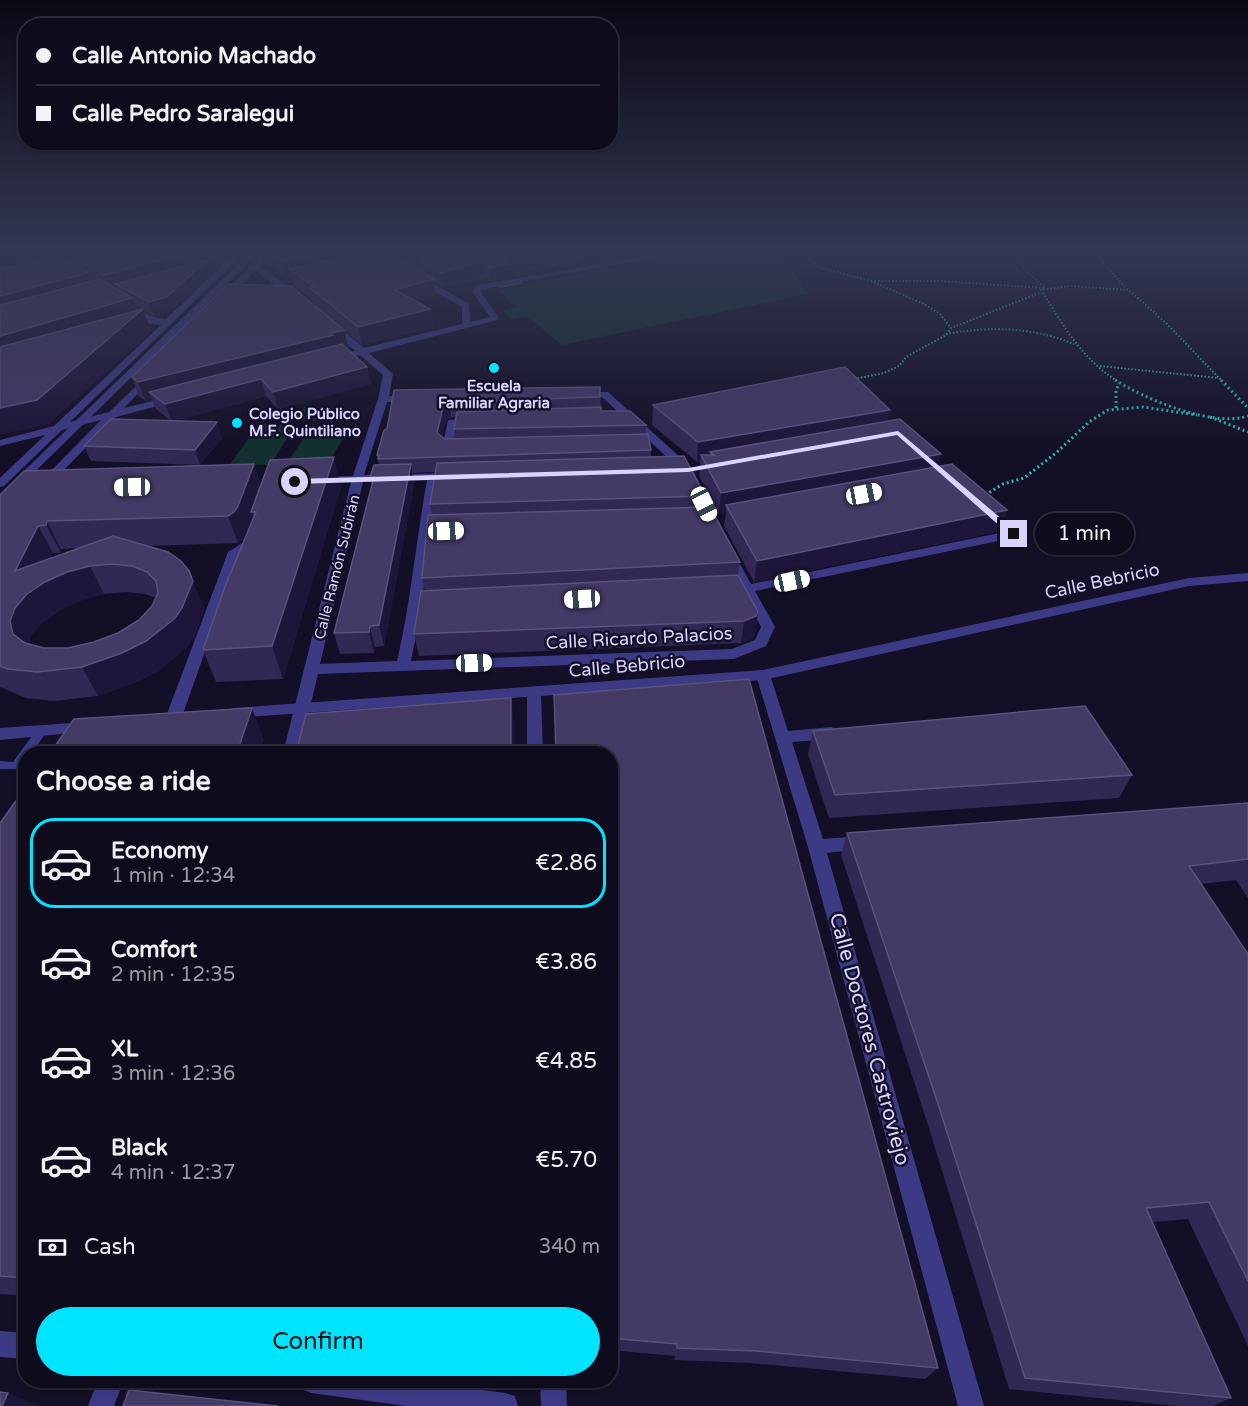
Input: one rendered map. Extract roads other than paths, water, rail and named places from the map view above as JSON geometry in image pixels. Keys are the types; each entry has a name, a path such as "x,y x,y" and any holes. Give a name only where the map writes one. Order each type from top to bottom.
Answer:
{"street":[{"path":"145,318 153,322"},
{"path":"0,484 173,318"},
{"path":"0,500 188,318"},
{"path":"466,318 466,325"},
{"path":"318,363 495,318"},
{"name":"Calle Ramón Subirán","path":"293,746 358,478 383,399 388,374 327,321"},
{"path":"142,325 169,322"},
{"path":"44,489 156,370"},
{"name":"Calle Ricardo Palacios","path":"313,669 734,654 762,643 768,627 715,527 688,469 655,445 633,418 605,394 570,395"},
{"path":"0,443 182,396"},
{"path":"383,399 430,398"},
{"path":"470,448 447,448 452,422 488,421"},
{"path":"305,481 467,476"},
{"path":"403,666 422,607 433,477"},
{"path":"174,719 234,552 252,542 259,522"},
{"path":"724,591 748,590 1010,530"},
{"name":"Calle Bebricio","path":"220,714 763,675 1189,582 1248,577"},
{"name":"Calle Doctores Castroviejo","path":"763,675 817,847 971,1406"},
{"path":"534,693 535,746"},
{"path":"0,734 108,725"},
{"path":"63,745 75,728"},
{"path":"783,737 842,732"},
{"path":"817,847 883,842"},
{"path":"0,1344 18,1345"},
{"path":"101,1406 108,1388"},
{"path":"371,1388 505,1406"},
{"path":"553,1388 554,1406"}],"lane":[{"path":"31,746 42,731"},
{"path":"0,765 16,766 18,763"}],"place":[{"name":"Escuela Familiar Agraria","path":"494,368"},
{"name":"Colegio Público M.F. Quintiliano","path":"237,423"}]}
